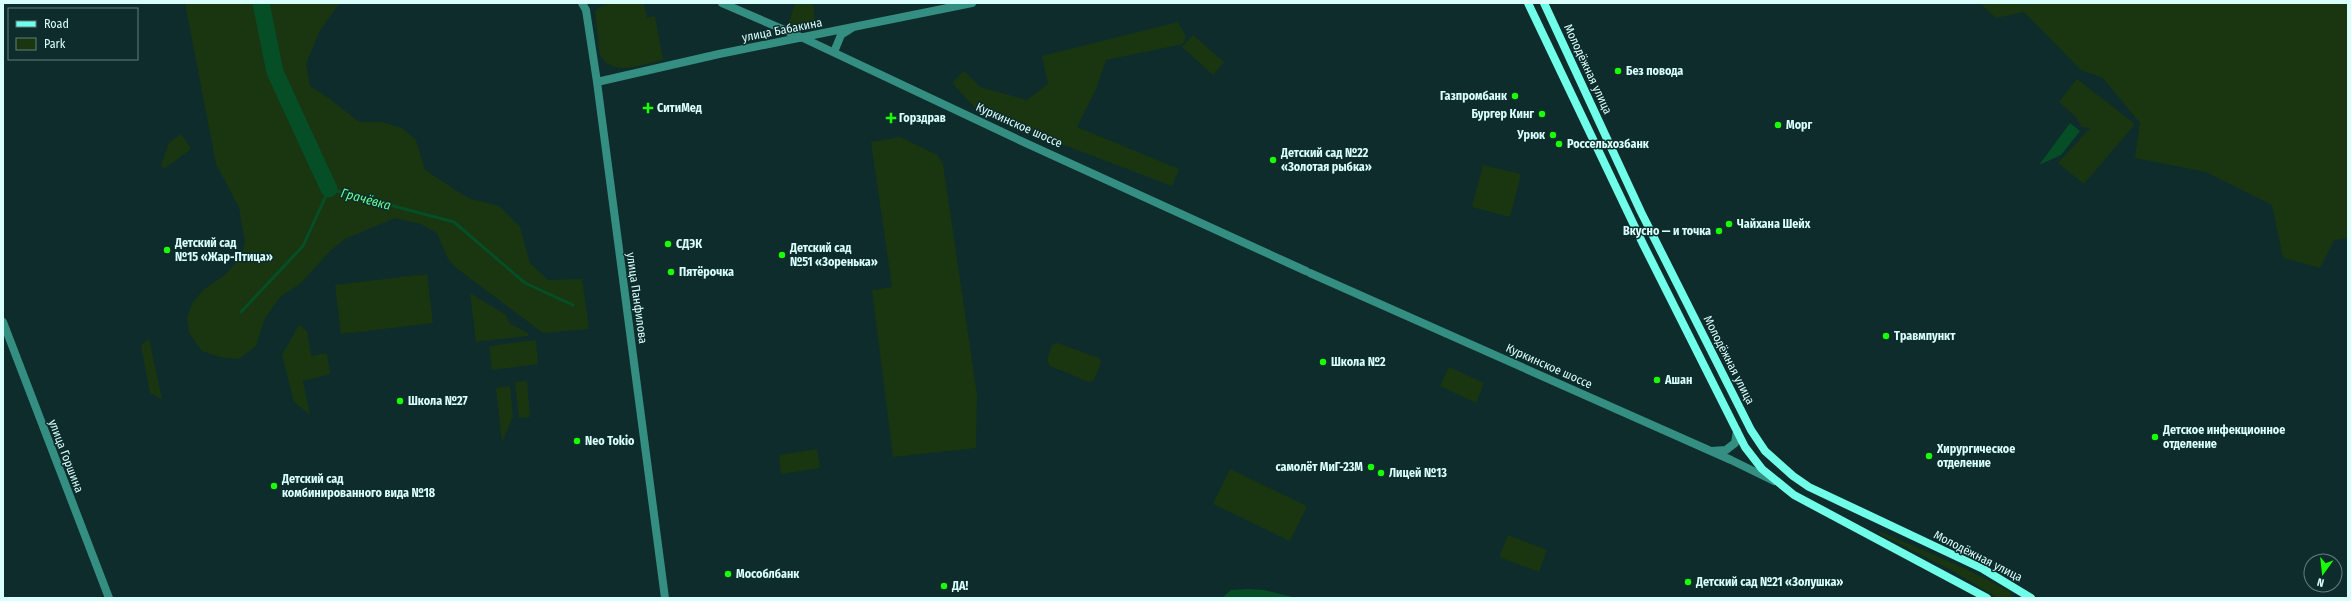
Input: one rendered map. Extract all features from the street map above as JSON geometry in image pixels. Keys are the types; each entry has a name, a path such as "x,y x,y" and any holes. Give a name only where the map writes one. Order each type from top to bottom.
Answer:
{"main road":[{"name":"Молодёжная улица","path":"1528,3 1643,244 1752,458 1777,482 1822,511 1952,577 1988,598"},
{"name":"Молодёжная улица","path":"1544,3 1654,238 1735,400 1765,451 1784,469 1809,487 1983,570 2031,598"}],"street":[{"name":"улица Панфилова","path":"582,3 586,10 597,82 665,598"},
{"name":"Куркинское шоссе","path":"722,3 834,52 1017,139 1308,272 1777,482"},
{"name":"улица Бабакина","path":"597,82 719,54 972,3"},
{"path":"834,52 841,35 852,28"},
{"name":"улица Горшина","path":"3,322 110,598"},
{"path":"1710,451 1726,450 1735,443 1737,431"}],"green space":[{"path":"185,3 340,3 320,30 306,64 310,86 330,99 359,122 382,122 402,128 416,140 425,170 468,198 499,206 520,227 530,263 548,280 582,279 589,329 543,333 455,267 448,259 437,233 421,224 395,218 345,239 330,251 300,284 281,296 265,318 256,346 239,359 219,357 202,351 189,333 187,317 192,304 203,290 225,275 241,257 245,242 239,208 216,164"},
{"path":"612,3 644,3 647,18 655,16 663,60 629,68 620,68 606,62 600,55 595,11 602,6"},
{"path":"795,3 813,3 816,27 805,29 798,28 789,23"},
{"path":"1980,3 2348,3 2348,238 2334,240 2320,268 2283,258 2272,205 2206,172 2135,158 2140,123 2103,78 2081,70 2024,12 1996,18"},
{"path":"1178,22 1186,37 1183,44 1106,60 1096,89 1077,127 1179,169 1172,186 980,113 952,83 964,71 980,87 1027,100 1048,84 1042,56"},
{"path":"1193,35 1224,62 1213,75 1182,47"},
{"path":"2077,79 2135,124 2084,184 2058,163 2090,128 2082,127 2075,116 2059,102"},
{"path":"181,134 191,149 164,169 161,165 169,143"},
{"path":"900,137 937,155 943,164 977,395 976,448 893,457 872,290 892,287 871,142"},
{"path":"1483,165 1521,174 1510,217 1472,207"},
{"path":"427,274 433,323 341,334 335,285"},
{"path":"470,293 506,315 509,323 528,333 528,336 476,342"},
{"path":"299,325 307,331 311,356 327,353 330,374 303,381 310,415 294,402 282,355"},
{"path":"149,339 162,399 150,393 141,345"},
{"path":"536,340 538,364 492,370 489,346"},
{"path":"1058,343 1099,358 1101,362 1094,380 1089,382 1050,366 1047,360 1052,345"},
{"path":"1449,367 1484,383 1476,403 1440,386"},
{"path":"527,381 530,417 519,418 515,382"},
{"path":"510,386 513,417 502,442 496,388"},
{"path":"817,449 820,468 781,474 779,455"},
{"path":"1230,469 1307,506 1290,541 1213,504"},
{"path":"1879,531 1964,568 2009,591 2013,598 1998,598 1953,571 1882,535"},
{"path":"1508,535 1547,550 1539,572 1499,557"}],"shaded area":[{"path":"2070,123 2080,131 2061,155 2039,165"},
{"path":"1231,590 1264,590 1297,598 1222,598"}],"waterway":[{"name":"Грачёвка","path":"261,3 275,72 329,189"},
{"name":"Грачёвка","path":"241,312 303,246 329,189 454,222 525,283 573,305"}],"place":[{"name":"Без повода","path":"1618,71"},
{"name":"Газпромбанк","path":"1515,96"},
{"name":"СитиМед","path":"648,108"},
{"name":"Бургер Кинг","path":"1542,114"},
{"name":"Горздрав","path":"891,118"},
{"name":"Морг","path":"1778,125"},
{"name":"Урюк","path":"1553,135"},
{"name":"Россельхозбанк","path":"1559,144"},
{"name":"Детский сад №22 «Золотая рыбка»","path":"1273,160"},
{"name":"Чайхана Шейх","path":"1729,224"},
{"name":"Вкусно — и точка","path":"1719,231"},
{"name":"СДЭК","path":"668,244"},
{"name":"Детский сад №15 «Жар-Птица»","path":"167,250"},
{"name":"Детский сад №51 «Зоренька»","path":"782,255"},
{"name":"Пятёрочка","path":"671,272"},
{"name":"Травмпункт","path":"1886,336"},
{"name":"Школа №2","path":"1323,362"},
{"name":"Ашан","path":"1657,380"},
{"name":"Школа №27","path":"400,401"},
{"name":"Детское инфекционное отделение","path":"2155,437"},
{"name":"Neo Tokio","path":"577,441"},
{"name":"Хирургическое отделение","path":"1929,456"},
{"name":"самолёт МиГ-23М","path":"1371,467"},
{"name":"Лицей №13","path":"1381,473"},
{"name":"Детский сад комбинированного вида №18","path":"274,486"},
{"name":"Мособлбанк","path":"728,574"},
{"name":"Детский сад №21 «Золушка»","path":"1688,582"},
{"name":"ДА!","path":"944,586"}]}
